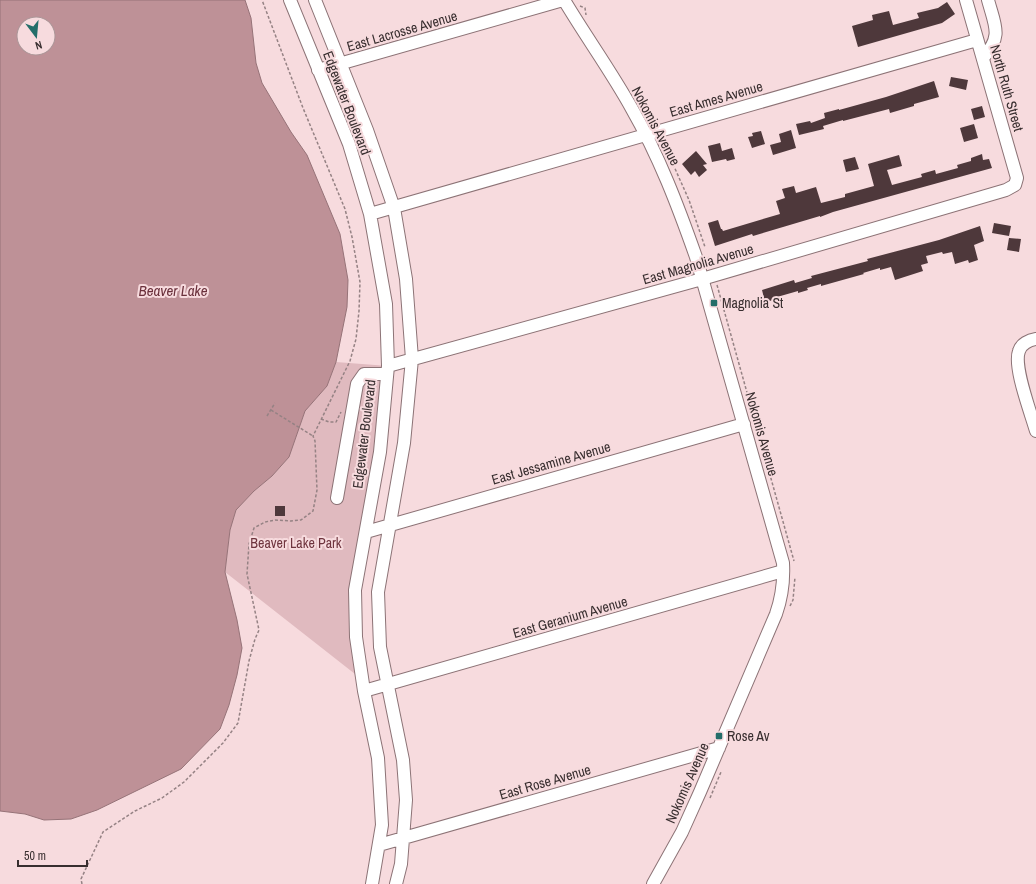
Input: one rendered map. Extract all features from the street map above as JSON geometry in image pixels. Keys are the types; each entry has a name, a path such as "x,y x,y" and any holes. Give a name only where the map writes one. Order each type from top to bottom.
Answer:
{"street":[{"name":"Edgewater Boulevard","path":"290,0 349,144 370,214 386,304 387,370 380,452 355,590 356,637 364,691 378,758 382,825 372,884"},
{"name":"Edgewater Boulevard","path":"315,0 367,130 394,208 406,279 412,359 404,443 378,592 380,647 403,760 406,800 401,864 396,884"},
{"name":"East Lacrosse Avenue","path":"318,70 564,0"},
{"name":"Nokomis Avenue","path":"564,0 584,34 613,77 646,135 665,175 680,212 702,279 744,424 780,550 783,571 783,587 776,614 682,832 653,884"},
{"name":"North Ruth Street","path":"966,0 1017,178 1015,185"},
{"path":"983,58 994,44 996,35 988,0"},
{"name":"East Ames Avenue","path":"370,214 977,40"},
{"name":"East Magnolia Avenue","path":"354,405 357,384 364,374 387,370 412,359 702,279 1006,190 1015,185"},
{"path":"1036,339 1028,341 1019,350 1018,367 1036,431"},
{"path":"337,498 354,405"},
{"name":"East Jessamine Avenue","path":"366,532 744,424"},
{"name":"East Geranium Avenue","path":"364,691 783,571"},
{"name":"East Rose Avenue","path":"379,844 719,748"}],"path":[{"path":"262,0 303,108 345,209 352,237 360,282 356,339 350,361 313,436"},
{"path":"267,416 274,403"},
{"path":"321,419 329,422 336,422 345,405 354,405"},
{"path":"82,884 81,879 103,832 135,811 162,798 184,782 223,743 238,723 249,661 259,630 247,574 249,544 254,528 265,522 275,520 301,520 314,511 317,490 315,441 313,436 271,410"}],"green space":[{"name":"Beaver Lake Park","path":"336,362 388,366 363,558 356,635 355,674 225,572 230,530 236,510 254,491 272,476 289,457 305,411 327,386"}],"water":[{"name":"Beaver Lake","path":"0,0 245,0 251,18 256,63 262,83 291,132 307,155 340,234 348,280 347,307 336,362 327,386 305,411 289,457 272,476 254,491 236,510 230,530 225,572 237,620 242,648 229,705 220,729 181,769 97,810 71,819 44,820 25,814 0,811"}],"building":[{"path":"947,2 955,14 942,23 858,47 852,26 873,20 872,15 889,11 893,25 919,18 917,13 938,8"},
{"path":"951,77 968,80 966,90 949,86"},
{"path":"934,81 939,97 890,113 889,109 843,120 823,126 824,129 799,135 796,124 810,121 811,123 825,118 824,113 886,97"},
{"path":"982,106 985,117 974,120 971,109"},
{"path":"974,124 978,138 964,142 960,128"},
{"path":"791,130 796,148 773,155 770,145 781,142 779,134"},
{"path":"761,131 765,144 752,148 748,137 753,136 752,133"},
{"path":"720,143 722,151 732,148 735,159 712,162 708,146"},
{"path":"696,151 707,164 703,165 707,170 699,177 695,171 691,175 682,164"},
{"path":"982,154 983,160 989,159 992,168 753,236 752,234 715,246 708,223 718,220 723,231 780,214 776,201 785,198 782,189 794,186 796,193 816,187 821,203 845,197 845,194 874,186 868,164 899,155 902,166 887,170 892,185 922,177 921,174 935,170 936,174 958,168 957,165 971,161 971,158"},
{"path":"855,157 859,169 846,172 843,160"},
{"path":"994,223 1011,226 1009,236 992,233"},
{"path":"980,226 984,241 974,245 978,260 969,263 968,260 955,264 952,252 943,254 942,252 926,256 928,263 921,265 923,271 895,280 891,267 880,270 880,268 821,286 821,284 807,288 808,290 798,293 798,291 777,297 778,299 765,302 762,290 794,280 795,283 812,278 811,276 868,261 867,259 939,240"},
{"path":"1009,238 1021,239 1019,252 1007,250"},
{"path":"275,506 285,506 285,516 275,516"}],"place":[{"name":"Magnolia St","path":"714,303"},
{"name":"Rose Av","path":"719,736"}]}
